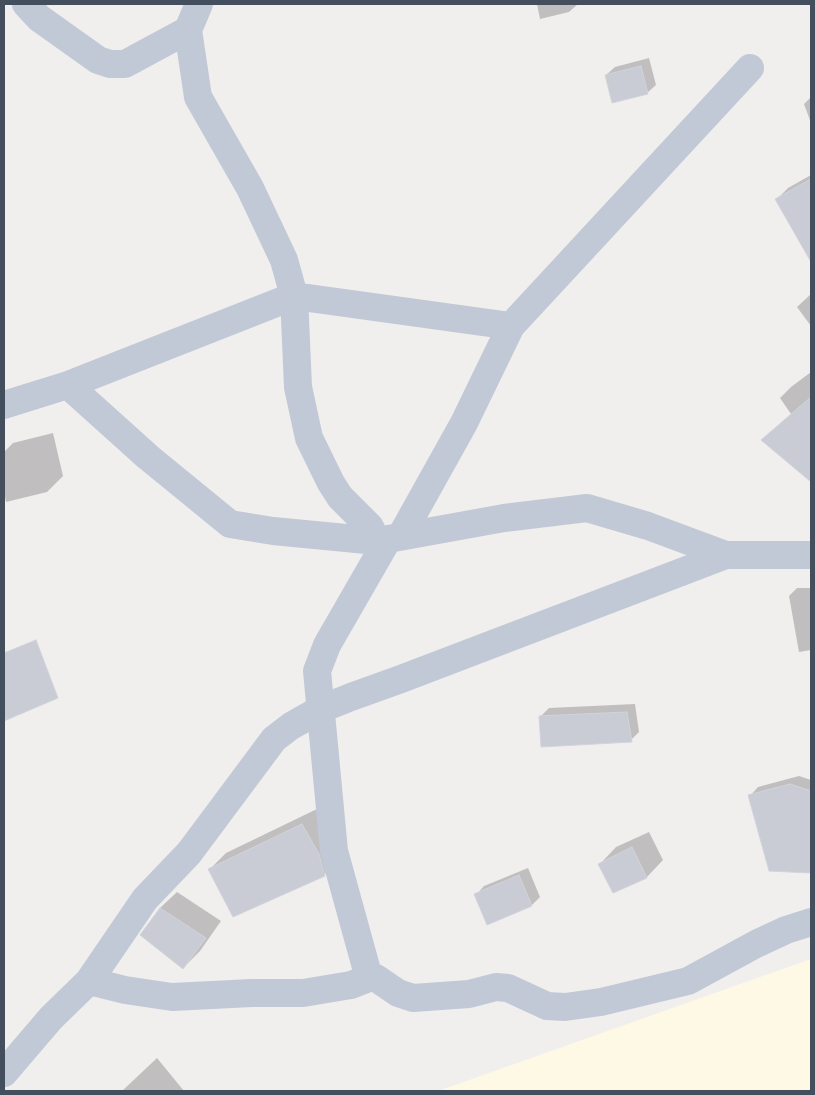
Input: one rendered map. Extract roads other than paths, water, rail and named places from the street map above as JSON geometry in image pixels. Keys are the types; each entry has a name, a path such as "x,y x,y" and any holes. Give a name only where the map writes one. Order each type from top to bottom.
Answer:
{"street":[{"path":"26,4 39,18 98,60 110,64 125,64 188,30"},
{"path":"199,4 188,30 198,97 250,188 284,260 294,296 298,388 309,438 340,497 370,527 389,539"},
{"path":"369,978 334,851 317,670 326,646 389,539 464,423 511,326 750,68"},
{"path":"4,405 68,385 294,296 511,326"},
{"path":"68,385 148,457 230,524 273,531 389,539 504,518 587,508 648,526 726,555 811,555"},
{"path":"4,1073 51,1018 89,981 145,899 189,853 274,739 291,726 321,709 726,555"},
{"path":"89,981 125,990 172,997 252,993 303,993 350,986 369,978 376,978 398,993 413,998 468,994 496,987 508,988 547,1006 564,1007 600,1002 688,981 763,940 811,922"}]}
